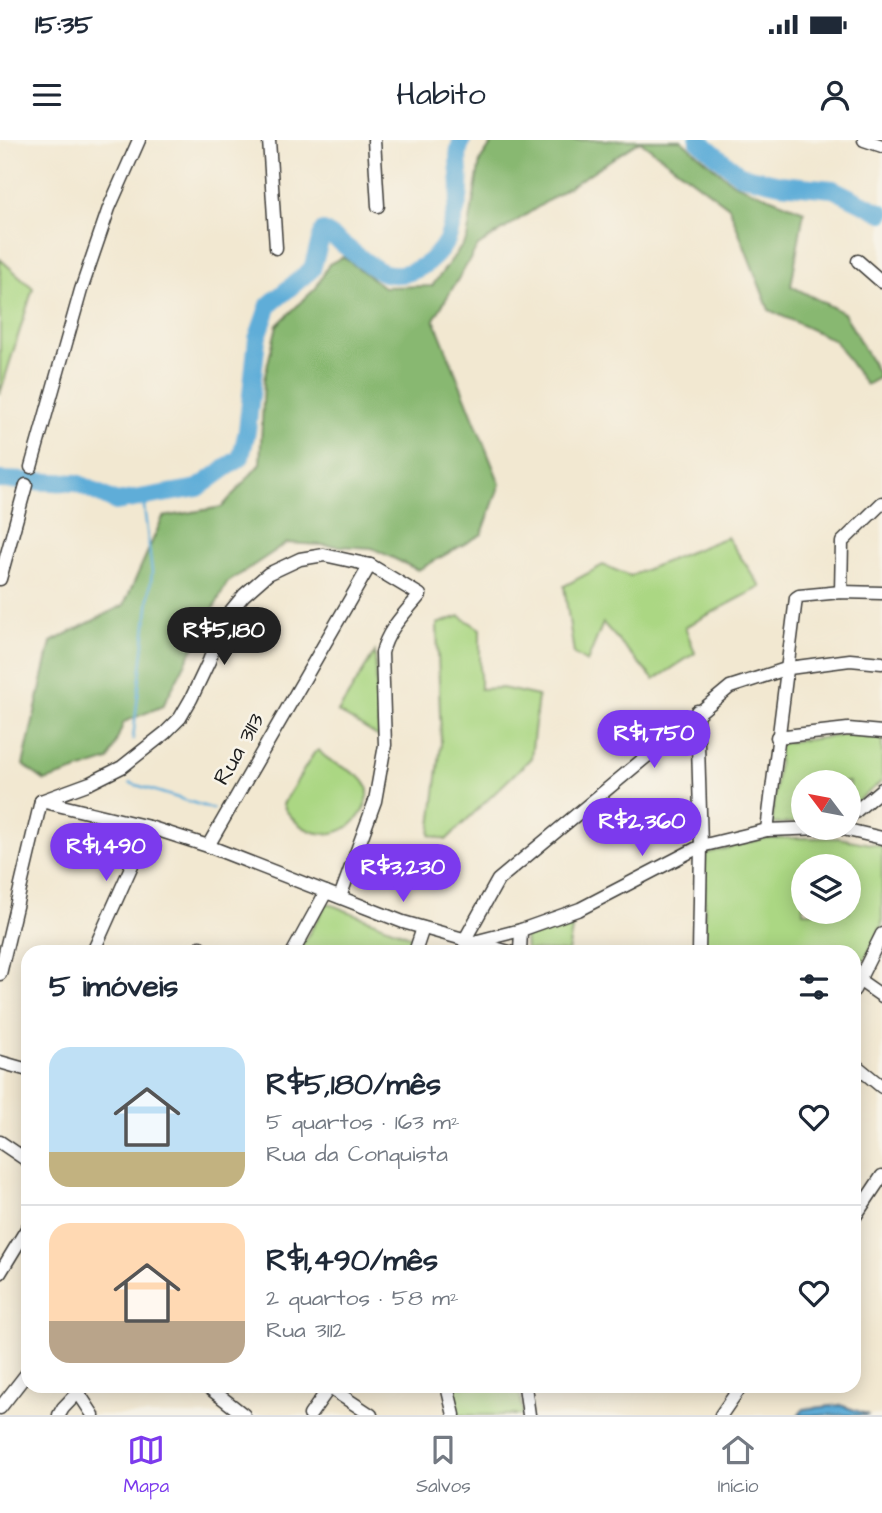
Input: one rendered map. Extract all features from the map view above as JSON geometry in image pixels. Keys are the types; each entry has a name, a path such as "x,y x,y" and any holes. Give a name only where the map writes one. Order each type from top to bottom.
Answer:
{"street":[{"path":"31,467 108,208 139,140"},
{"path":"269,140 276,248"},
{"path":"374,140 378,206"},
{"path":"864,140 880,143"},
{"path":"858,261 882,282"},
{"path":"0,579 26,485"},
{"path":"841,592 842,542 882,503"},
{"path":"41,801 90,783 122,767 165,733 180,718 191,699 209,661 224,619 244,595 268,575 300,559 324,555 370,565 420,595 384,642 382,653 385,744 375,801 340,897"},
{"name":"Rua 3113","path":"208,846 370,565"},
{"path":"767,830 796,598 841,592 882,593"},
{"path":"468,942 498,880 697,711 730,687 789,668 850,660 882,663"},
{"path":"697,711 701,846 699,945"},
{"path":"777,737 848,729 882,732"},
{"path":"861,807 882,789"},
{"path":"41,801 149,827 208,846 423,928 480,945"},
{"path":"0,974 41,801"},
{"path":"96,945 149,827"},
{"path":"468,942 521,930 580,909 701,846 767,830 791,829"},
{"path":"861,833 882,838"},
{"path":"297,945 326,892"},
{"path":"417,945 423,928"},
{"path":"520,945 521,930"},
{"path":"861,975 882,934"},
{"path":"861,987 882,996"},
{"path":"0,1062 21,1068"},
{"path":"861,1070 882,1087"},
{"path":"0,1142 21,1156"},
{"path":"861,1208 882,1176"},
{"path":"0,1273 21,1238"},
{"path":"0,1408 21,1381"},
{"path":"59,1415 75,1393"},
{"path":"82,1393 93,1415"},
{"path":"216,1393 244,1415"},
{"path":"310,1415 324,1393"},
{"path":"337,1393 371,1415"},
{"path":"449,1393 454,1415"},
{"path":"525,1393 529,1415"},
{"path":"721,1415 736,1393"}],"green space":[{"path":"494,140 681,140 733,183 804,211 791,286 844,313 880,377 866,385 834,340 769,310 729,207 640,141 478,246 434,319 500,484 482,534 418,570 372,548 287,543 227,583 163,706 124,722 109,760 45,781 23,765 51,642 124,605 163,517 222,507 260,464 264,380 277,325 316,288 329,264 343,257 384,287 432,286 467,239 480,161"},
{"path":"0,259 33,288 0,394"},
{"path":"727,537 761,587 685,627 695,653 654,680 603,623 587,662 574,654 564,586 603,565 630,576"},
{"path":"460,616 480,629 480,689 502,688 538,696 531,758 446,840 430,835 441,744 437,624"},
{"path":"375,652 379,737 338,712"},
{"path":"855,734 882,736 882,781 861,798 861,770 791,770 791,823 772,824 780,743"},
{"path":"319,750 333,762 359,776 368,790 367,800 356,821 337,832 327,834 305,828 291,817 283,804 314,753"},
{"path":"766,838 849,840 882,846 882,925 861,968 861,945 704,945 705,854"},
{"path":"327,903 415,938 412,945 302,945"},
{"path":"573,924 569,945 526,945 525,936"},
{"path":"452,1393 520,1393 523,1415 457,1415"}],"water":[{"path":"840,1405 869,1415 798,1415 804,1409"}],"waterway":[{"path":"0,480 77,483 116,502 198,488 241,457 247,431 257,339 269,305 312,269 323,231 385,273 413,271 429,262 447,240 455,213 460,191 458,154 462,140"},
{"path":"698,140 740,175 780,184 833,189 882,213"},
{"path":"133,739 152,572 143,498"},
{"path":"130,783 213,809"}]}
